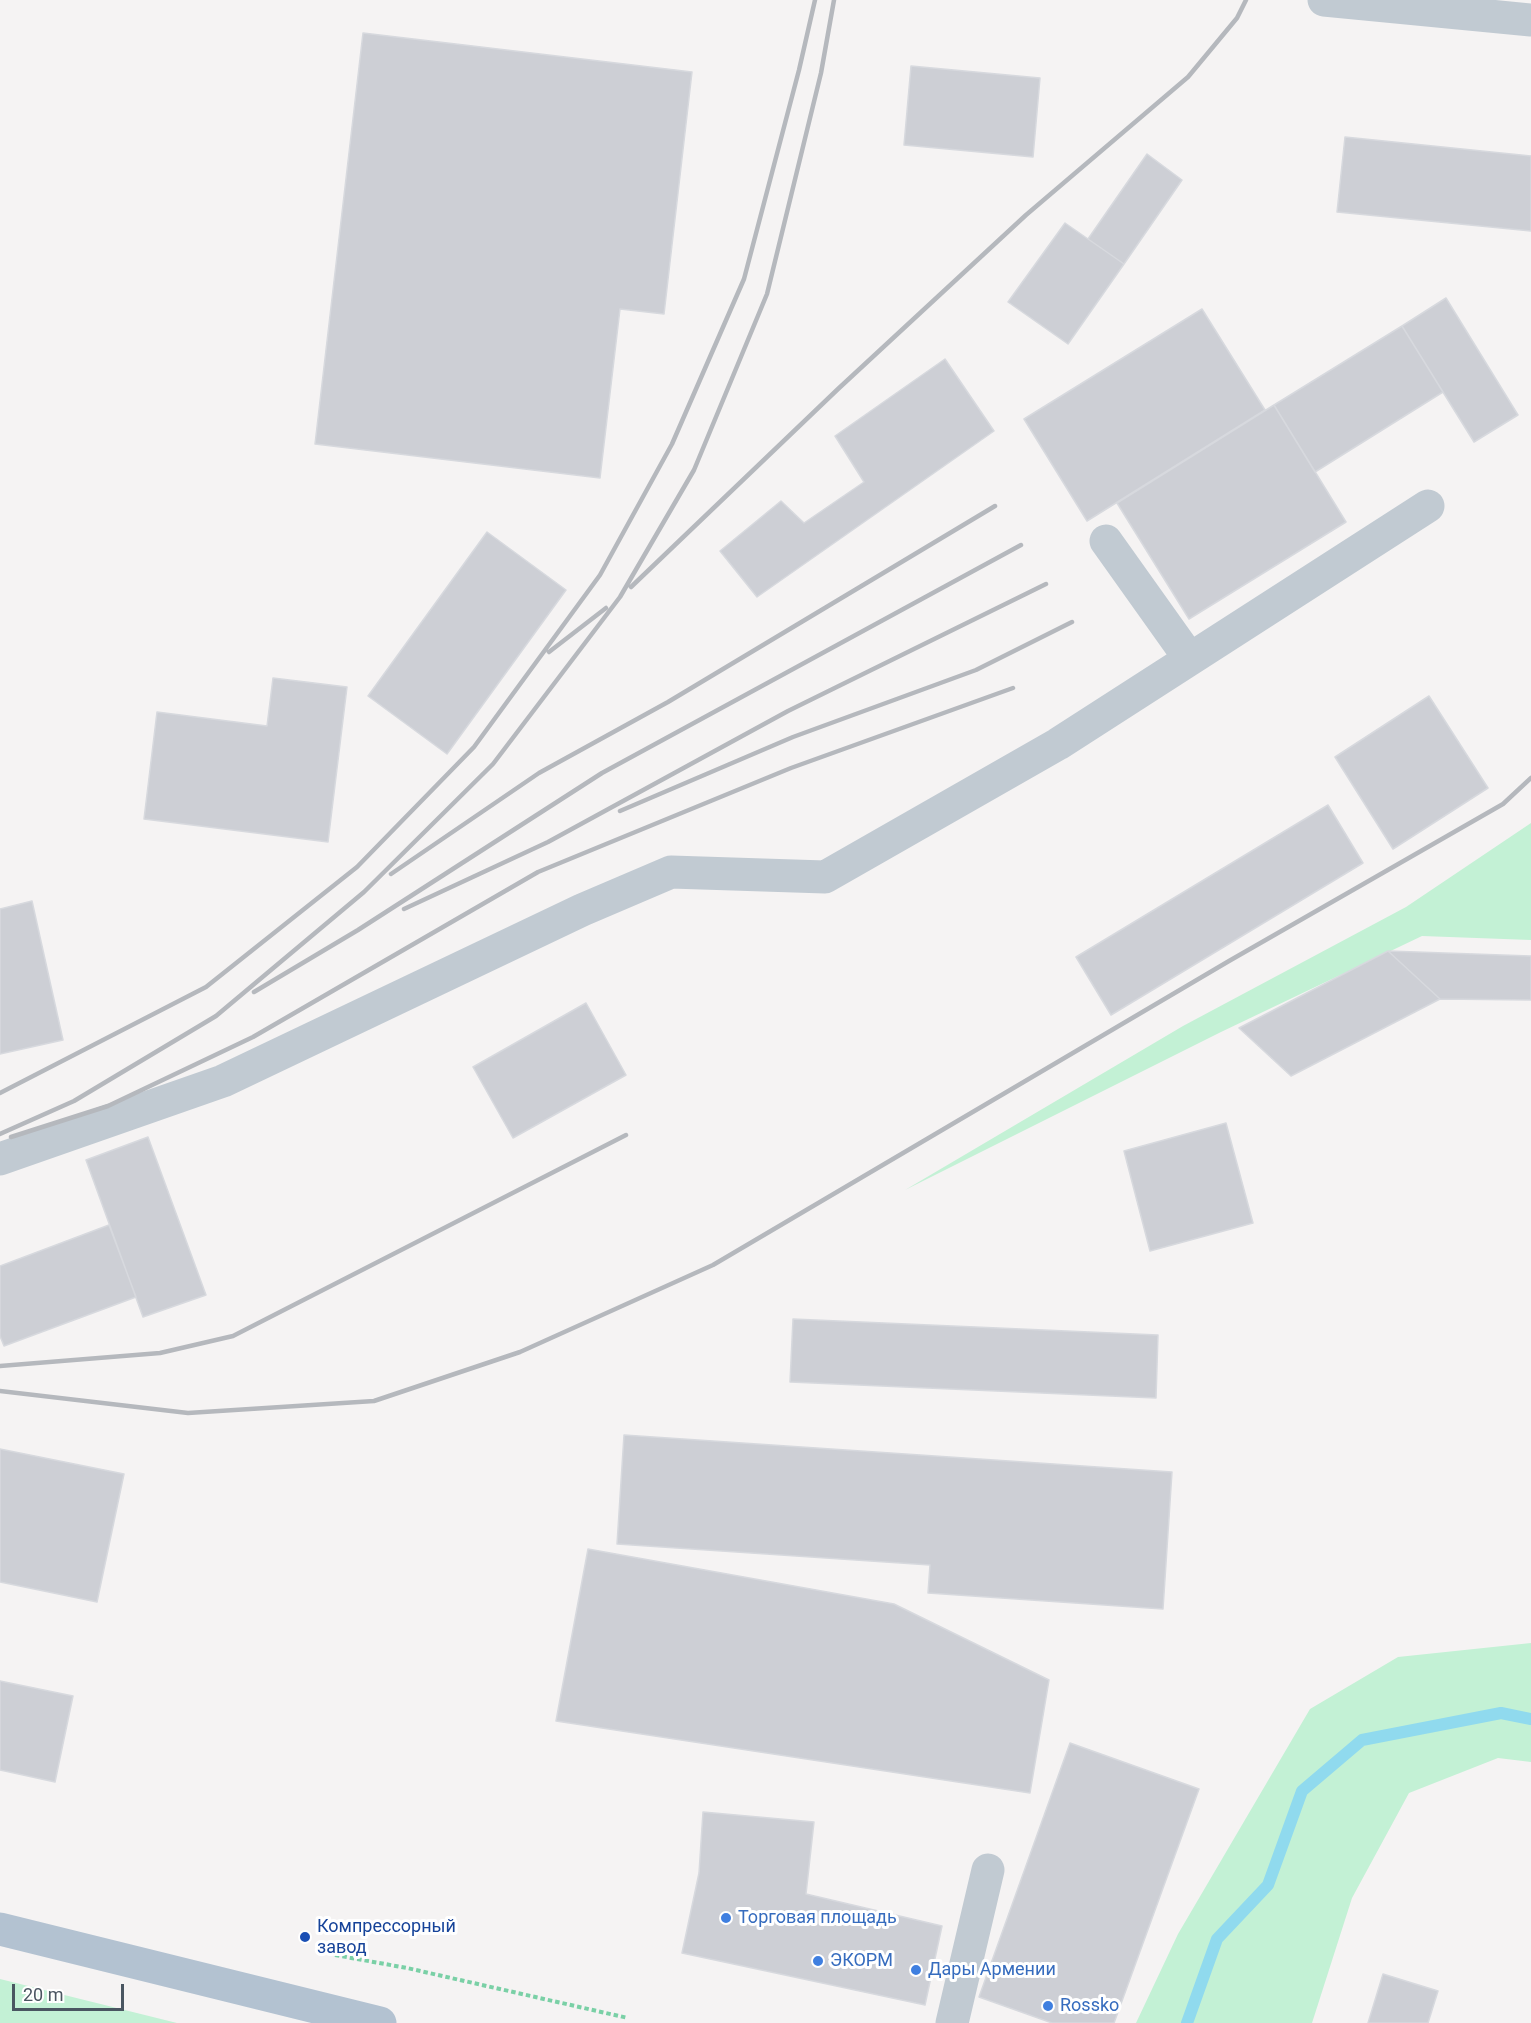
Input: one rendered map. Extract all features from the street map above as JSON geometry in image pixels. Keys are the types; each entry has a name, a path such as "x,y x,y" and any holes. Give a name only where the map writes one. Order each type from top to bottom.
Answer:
{"main road":[{"path":"0,1929 380,2023"}],"street":[{"path":"1324,0 1531,20"},
{"path":"0,1159 223,1081 582,910 671,872 825,877 1058,744 1428,506"},
{"path":"1106,541 1190,659"},
{"path":"952,2023 988,1870"}],"path":[{"path":"335,1955 407,1968 628,2018"}],"green space":[{"path":"1531,823 1531,940 1422,936 1221,1032 905,1190 1183,1026 1406,907"},
{"path":"1531,1643 1531,1762 1498,1758 1409,1793 1352,1898 1312,2023 1136,2023 1178,1934 1310,1709 1398,1657"},
{"path":"0,1979 177,2023 0,2023"}],"building":[{"path":"363,33 692,72 664,314 620,309 600,478 315,444"},
{"path":"911,66 1040,78 1033,157 904,145"},
{"path":"1345,137 1531,156 1531,231 1337,212"},
{"path":"1147,154 1182,180 1124,264 1088,239"},
{"path":"1065,223 1124,264 1068,344 1008,302"},
{"path":"1446,298 1518,415 1474,442 1402,326"},
{"path":"1202,309 1265,410 1087,521 1024,419"},
{"path":"1402,326 1443,392 1315,472 1274,405"},
{"path":"945,359 994,431 757,597 720,551 781,501 804,523 864,482 835,436"},
{"path":"1274,405 1346,522 1189,619 1117,503"},
{"path":"487,532 566,590 447,754 368,696"},
{"path":"273,678 347,687 328,842 144,819 157,712 267,726"},
{"path":"1429,696 1488,788 1393,849 1335,757"},
{"path":"1328,805 1363,863 1111,1015 1076,957"},
{"path":"32,901 63,1040 0,1054 0,909"},
{"path":"1388,951 1531,956 1531,1000 1440,999"},
{"path":"1388,951 1440,999 1291,1076 1239,1028"},
{"path":"586,1003 626,1075 513,1138 473,1067"},
{"path":"1226,1123 1253,1223 1150,1251 1124,1151"},
{"path":"148,1137 206,1295 143,1317 86,1160"},
{"path":"109,1225 136,1297 4,1346 0,1336 0,1266"},
{"path":"793,1319 1158,1335 1156,1398 790,1382"},
{"path":"624,1435 1172,1472 1163,1609 928,1593 930,1565 617,1544"},
{"path":"0,1449 124,1474 97,1602 0,1582"},
{"path":"588,1549 894,1604 1049,1680 1030,1793 556,1721"},
{"path":"0,1681 73,1696 55,1782 0,1770"},
{"path":"1070,1743 1199,1789 1114,2023 1052,2023 979,1997"},
{"path":"703,1812 814,1822 806,1894 942,1926 925,2005 682,1953 699,1873"},
{"path":"1383,1974 1438,1991 1428,2023 1368,2023"}],"waterway":[{"path":"1187,2023 1217,1939 1268,1885 1302,1791 1362,1740 1501,1713 1531,1719"}],"railway":[{"path":"0,1093 206,987 357,867 474,747 600,575 672,444 744,279 815,0"},
{"path":"0,1134 74,1101 216,1016 364,892 493,764 620,597 694,470 767,294 821,73 834,0"},
{"path":"631,587 838,389 1026,215 1188,77 1237,18 1246,0"},
{"path":"391,874 539,773 668,702 995,506"},
{"path":"254,992 358,930 602,773 1021,545"},
{"path":"404,909 548,842 788,711 1046,584"},
{"path":"549,652 606,608"},
{"path":"620,811 793,737 976,670 1072,622"},
{"path":"11,1137 108,1106 253,1037 538,872 791,768 1013,688"},
{"path":"0,1391 188,1413 374,1401 520,1352 713,1265 1229,961 1503,804 1531,778"},
{"path":"0,1366 160,1353 233,1336 626,1135"}],"place":[{"name":"Торговая площадь","path":"726,1918"},
{"name":"Компрессорный завод","path":"305,1937"},
{"name":"ЭКОРМ","path":"818,1961"},
{"name":"Дары Армении","path":"916,1970"},
{"name":"Rossko","path":"1048,2006"}]}
